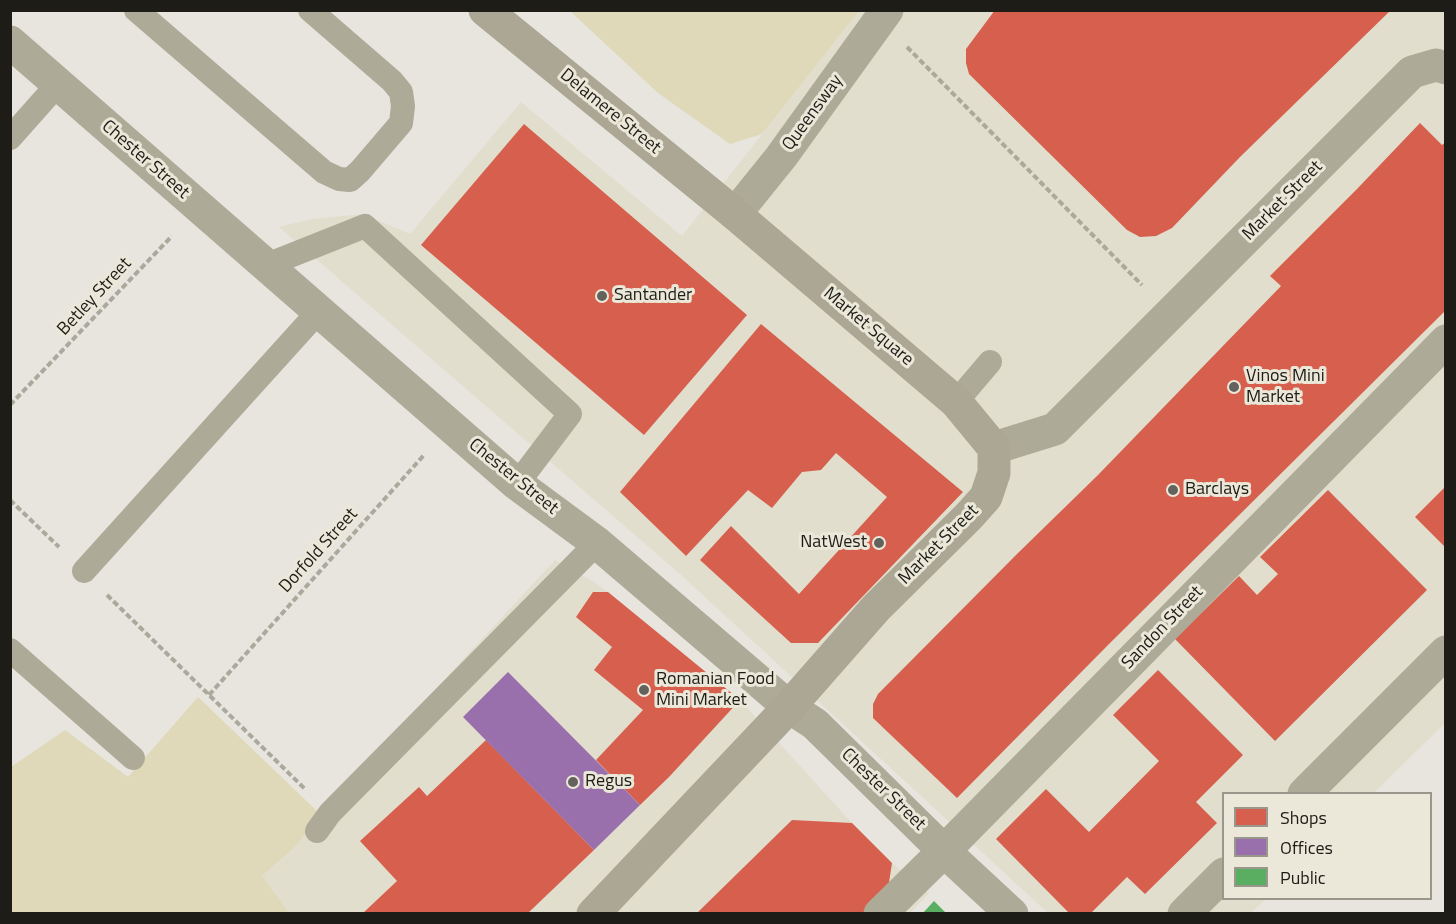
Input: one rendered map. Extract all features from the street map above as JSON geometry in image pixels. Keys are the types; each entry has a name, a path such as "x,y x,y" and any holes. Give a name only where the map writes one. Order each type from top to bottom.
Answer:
{"street":[{"name":"Delamere Street","path":"485,10 735,214"},
{"name":"Queensway","path":"735,214 781,157 884,15"},
{"name":"Chester Street","path":"10,42 517,484 597,543 789,706 815,724 1012,914"},
{"name":"Market Street","path":"593,914 789,706 876,608 986,497 994,473 994,447 1055,429 1412,72 1436,65 1446,68"},
{"name":"Market Square","path":"735,214 957,402 994,447"},
{"name":"Sandon Street","path":"880,914 1446,340"},
{"path":"1306,792 1446,652"},
{"path":"1184,914 1222,876"}],"lane":[{"path":"136,10 324,172 339,179 350,180 401,123 403,106 401,92 392,81 310,10"},
{"path":"10,138 58,84"},
{"path":"267,265 365,226 570,414 517,484"},
{"path":"84,571 319,310"},
{"path":"957,402 990,362"},
{"path":"323,822 597,543"},
{"path":"10,650 134,758"}],"path":[{"path":"884,15 1170,314"},
{"name":"Betley Street","path":"10,405 199,207"},
{"name":"Dorfold Street","path":"209,695 450,425"},
{"path":"10,500 209,695 323,822"}],"shaded area":[{"path":"570,11 859,11 762,134 730,144 658,93"},
{"path":"859,11 1445,11 1445,723 1375,792 1222,792 1222,900 1265,900 1251,913 1048,913 680,574 279,227 312,219 363,214 410,234 521,102 682,236"},
{"path":"555,560 608,592 740,700 852,823 892,863 929,893 909,914 289,914 262,876 296,846 320,814"},
{"path":"198,697 320,814 296,846 262,876 289,913 11,914 11,767 65,730 128,777"}],"building: Shops":[{"path":"995,10 1391,10 1240,157 1172,228 1156,236 1140,237 1127,230 969,74 966,49"},
{"path":"1420,123 1442,145 1446,142 1446,310 957,798 873,718 873,704 878,694 1098,475 1281,286 1270,276"},
{"path":"524,124 747,315 644,435 421,245"},
{"path":"761,324 963,492 818,643 791,643 700,560 731,526 799,594 887,497 836,453 821,470 802,472 772,508 748,490 686,556 620,492"},
{"path":"1446,486 1446,548 1415,517"},
{"path":"1328,490 1427,590 1275,741 1175,639 1239,576 1257,595 1278,574 1260,557"},
{"path":"593,592 608,592 740,700 640,805 596,760 643,710 594,670 612,647 576,617"},
{"path":"1158,670 1243,755 1196,802 1217,823 1145,894 1127,877 1090,914 1070,914 996,839 1046,789 1089,832 1159,761 1113,715"},
{"path":"486,740 594,850 527,914 362,914 397,881 360,841 419,787 427,796"},
{"path":"792,820 852,823 892,863 888,889 864,914 696,914"}],"building: Offices":[{"name":"Regus","path":"508,672 640,805 594,850 463,717"}],"building: Public":[{"path":"934,901 947,914 922,914"}],"place":[{"name":"Santander","path":"602,296"},
{"name":"Vinos Mini Market","path":"1234,387"},
{"name":"Barclays","path":"1173,490"},
{"name":"NatWest","path":"879,543"},
{"name":"Romanian Food Mini Market","path":"644,690"},
{"name":"Regus","path":"573,782"}]}
